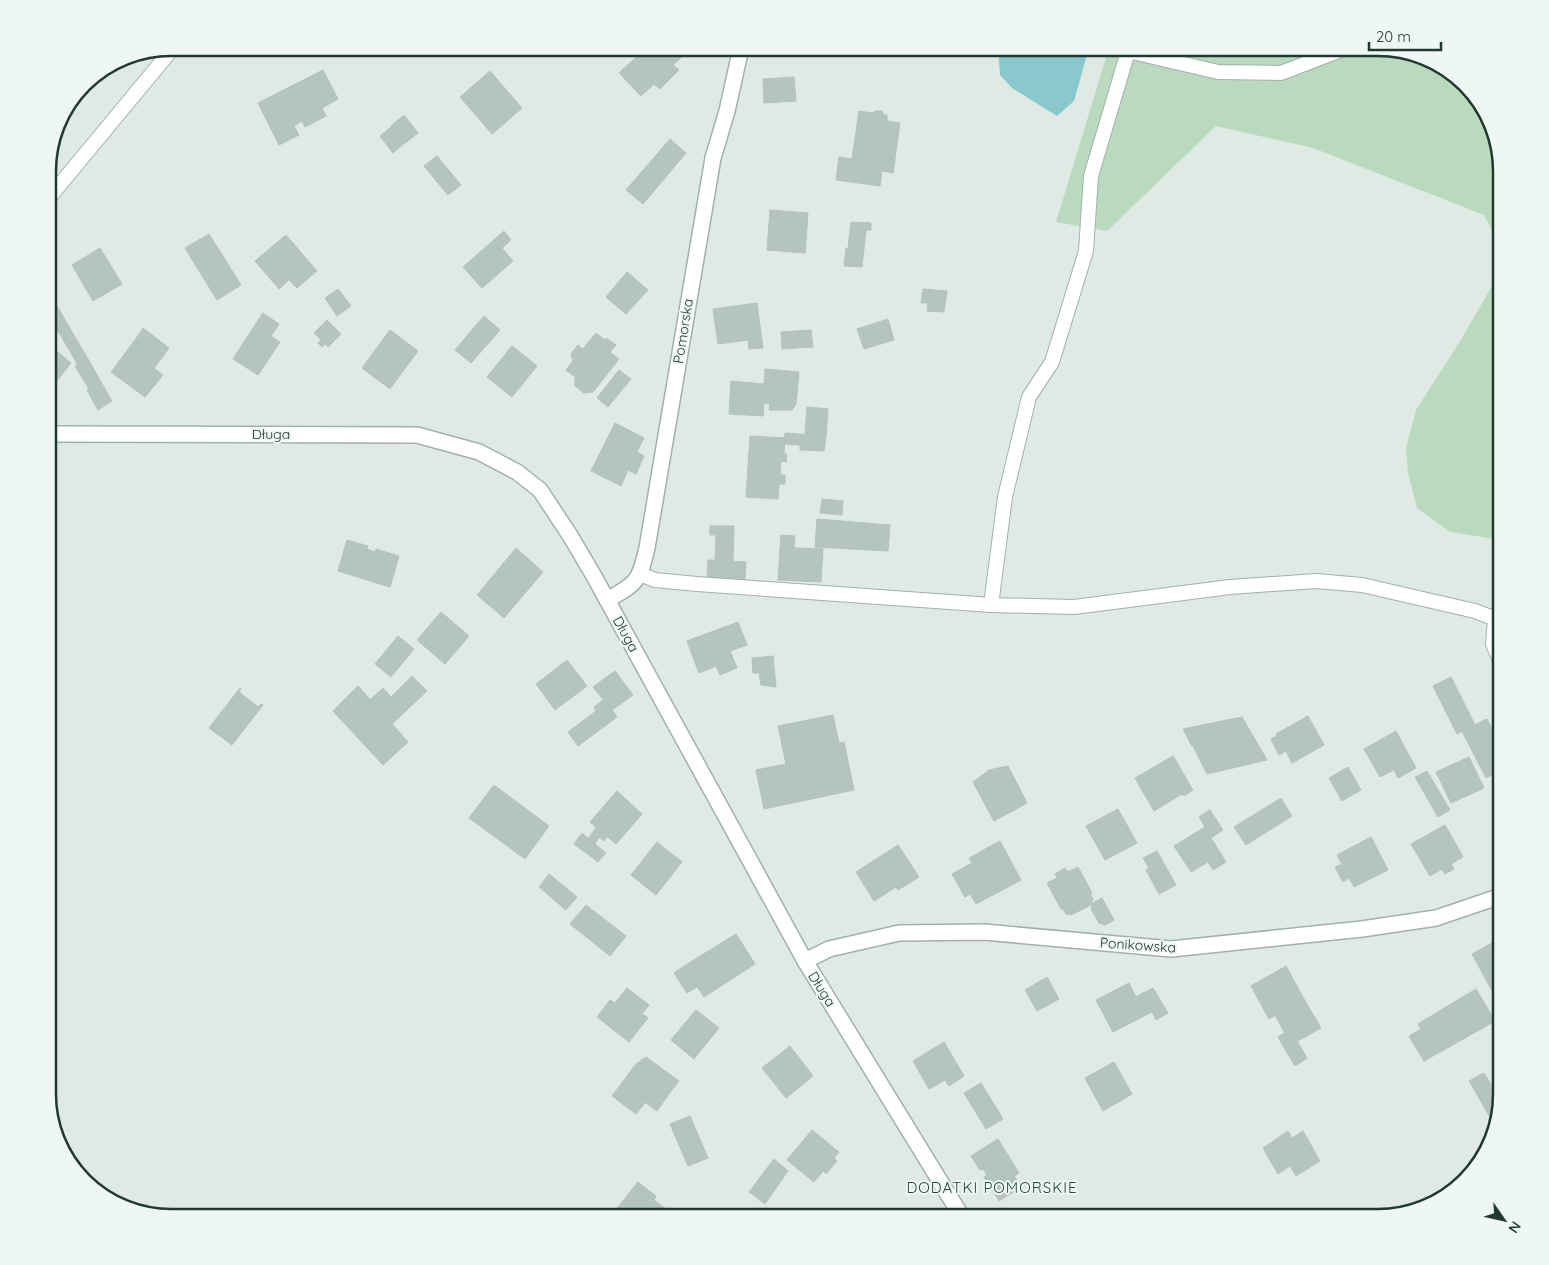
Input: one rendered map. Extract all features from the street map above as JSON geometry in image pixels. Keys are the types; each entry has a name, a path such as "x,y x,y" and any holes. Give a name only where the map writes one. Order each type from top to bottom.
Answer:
{"street":[{"name":"Pomorska","path":"607,600 629,588 640,574 647,548 713,158 727,111 738,56"},
{"name":"Długa","path":"56,434 417,435 479,452 517,472 540,490 571,537 607,600 805,961 957,1209"},
{"name":"Ponikowska","path":"805,961 829,949 899,933 984,932 1171,949 1362,929 1436,918 1493,899"}],"lane":[{"path":"56,189 166,56"},
{"path":"991,605 1005,498 1029,397 1052,362 1086,251 1091,176 1127,56"},
{"path":"1156,56 1218,72 1281,73 1325,56"},
{"path":"640,574 654,580 696,584 991,605 1074,607 1230,587 1316,582 1362,584 1475,612 1493,618"}],"green space":[{"path":"1107,56 1385,56 1400,58 1428,68 1442,76 1459,90 1477,114 1484,127 1491,149 1493,164 1493,233 1484,215 1313,148 1216,126 1107,231 1056,222"},
{"path":"1493,284 1493,539 1450,532 1417,508 1408,473 1406,448 1416,410 1459,343"}],"water":[{"path":"999,56 1087,56 1074,101 1057,116 1012,88 1000,75"}],"building":[{"path":"637,56 683,56 673,65 679,70 660,89 654,84 641,96 619,73"},
{"path":"323,70 338,99 322,108 326,116 305,127 302,121 294,126 299,135 279,145 258,103"},
{"path":"490,71 522,108 492,134 460,97"},
{"path":"794,77 796,101 764,103 763,79"},
{"path":"859,111 872,113 882,111 884,115 887,115 887,121 900,123 893,173 882,171 880,186 836,180 839,157 852,159"},
{"path":"404,115 418,133 405,143 391,126"},
{"path":"392,126 405,143 393,153 380,136"},
{"path":"670,139 686,153 643,204 626,190"},
{"path":"437,156 461,185 448,195 424,166"},
{"path":"770,210 808,213 805,253 767,250"},
{"path":"851,222 871,223 871,230 866,230 862,267 844,266"},
{"path":"504,231 511,240 502,248 513,261 482,288 463,267"},
{"path":"209,234 241,285 217,300 185,248"},
{"path":"286,235 317,271 297,288 289,280 279,289 255,261"},
{"path":"100,248 122,284 93,301 72,265"},
{"path":"627,272 648,290 626,314 606,297"},
{"path":"338,289 351,306 337,316 325,298"},
{"path":"923,289 947,291 944,312 927,311 928,303 921,303"},
{"path":"757,303 763,348 749,349 748,340 718,344 713,309"},
{"path":"56,304 68,325 56,332"},
{"path":"263,313 279,324 271,336 255,325"},
{"path":"484,316 500,330 471,363 455,350"},
{"path":"888,319 894,340 864,349 857,329"},
{"path":"327,320 341,334 328,347 325,344 322,347 318,343 321,340 314,333"},
{"path":"68,325 88,359 78,365 58,331"},
{"path":"255,325 280,342 258,375 233,359"},
{"path":"143,328 169,348 161,359 135,340"},
{"path":"390,330 418,351 412,359 384,338"},
{"path":"811,330 813,347 782,349 781,332"},
{"path":"596,333 616,345 610,352 619,359 593,392 584,393 575,386 575,377 566,370 573,361 571,354 578,345 583,349"},
{"path":"384,338 412,359 390,389 362,368"},
{"path":"135,340 161,359 154,368 163,375 145,397 111,372"},
{"path":"512,346 537,366 512,397 487,377"},
{"path":"58,352 71,363 56,382 56,355"},
{"path":"88,359 101,382 89,389 75,366"},
{"path":"765,369 799,372 796,404 792,410 769,410 770,403 773,404 775,384 764,384"},
{"path":"619,370 631,379 608,407 597,398"},
{"path":"731,381 775,385 773,404 764,403 763,416 729,414"},
{"path":"101,382 112,401 98,410 87,390"},
{"path":"807,407 828,409 826,436 805,434"},
{"path":"615,423 644,438 637,452 644,456 636,474 628,470 621,486 591,471"},
{"path":"785,433 826,436 824,451 800,450 800,445 784,444"},
{"path":"750,436 785,438 784,454 787,454 786,462 781,461 780,475 785,475 785,484 779,484 778,499 746,497"},
{"path":"822,499 843,501 842,515 820,513"},
{"path":"817,519 890,525 888,551 815,547"},
{"path":"710,526 734,526 733,561 715,560 716,535 710,535"},
{"path":"781,535 795,536 794,548 823,549 821,582 778,580"},
{"path":"347,540 368,546 367,549 375,552 376,549 399,556 390,587 338,571"},
{"path":"516,548 543,572 504,618 477,595"},
{"path":"708,560 746,562 745,579 707,577"},
{"path":"441,612 469,636 445,664 417,640"},
{"path":"738,622 747,645 730,651 737,668 720,675 716,666 699,673 687,641"},
{"path":"398,636 414,649 391,677 375,664"},
{"path":"773,656 776,687 761,685 759,673 753,673 752,658"},
{"path":"567,660 587,686 555,710 536,684"},
{"path":"615,671 633,695 612,710 593,687"},
{"path":"412,676 427,691 392,724 370,700 383,688 391,697"},
{"path":"1451,677 1475,725 1457,734 1433,686"},
{"path":"358,686 408,742 383,765 333,711"},
{"path":"240,688 239,692 258,707 261,704 263,705 232,745 209,728"},
{"path":"603,700 617,717 578,746 568,732 596,711 594,707"},
{"path":"833,715 839,743 844,742 854,790 764,809 756,770 786,764 778,726"},
{"path":"1308,716 1324,745 1292,763 1286,751 1279,755 1271,739 1277,736 1276,734"},
{"path":"1242,717 1267,760 1207,774 1183,729"},
{"path":"1487,719 1493,730 1493,774 1486,778 1462,731"},
{"path":"1396,731 1416,768 1398,778 1394,770 1380,777 1364,749"},
{"path":"1173,756 1193,790 1184,796 1182,794 1154,811 1135,778"},
{"path":"1469,757 1484,788 1451,803 1436,772"},
{"path":"1008,766 1027,803 994,821 973,782 989,770"},
{"path":"1348,767 1361,790 1342,801 1329,778"},
{"path":"1427,771 1450,810 1438,817 1415,777"},
{"path":"494,785 549,826 525,859 469,818"},
{"path":"617,791 642,814 616,844 590,822"},
{"path":"1281,798 1292,816 1246,845 1234,827"},
{"path":"1118,809 1137,843 1105,860 1086,826"},
{"path":"1210,810 1223,830 1211,838 1226,862 1213,870 1208,862 1191,872 1174,846 1205,827 1199,817"},
{"path":"1445,825 1463,857 1451,864 1454,869 1445,874 1442,869 1430,876 1411,844"},
{"path":"596,828 607,837 604,841 599,837 595,844 588,839"},
{"path":"582,833 590,840 582,850 574,844"},
{"path":"1371,837 1388,870 1354,887 1349,878 1343,882 1335,867 1342,864 1337,855"},
{"path":"590,840 606,853 598,862 582,850"},
{"path":"1000,841 1021,880 1008,887 987,848"},
{"path":"657,842 682,862 656,895 631,875"},
{"path":"898,845 919,877 898,890 896,887 874,901 856,872"},
{"path":"987,848 1008,887 976,904 970,894 965,897 952,874 972,863 969,858"},
{"path":"1157,851 1176,885 1159,894 1146,870 1149,868 1143,858"},
{"path":"1078,867 1092,893 1090,894 1093,899 1091,905 1071,915 1066,914 1061,909 1047,883 1057,878 1055,874 1065,868 1068,872"},
{"path":"549,874 577,897 566,910 539,887"},
{"path":"1102,898 1114,920 1105,925 1099,923 1091,909 1093,903"},
{"path":"586,905 626,936 610,956 570,924"},
{"path":"736,934 755,964 704,997 684,966"},
{"path":"1493,942 1493,990 1492,991 1472,954"},
{"path":"684,966 697,987 687,993 674,973"},
{"path":"1286,966 1304,999 1269,1019 1251,986"},
{"path":"1047,977 1059,999 1037,1011 1025,990"},
{"path":"1129,983 1136,997 1143,993 1152,1012 1113,1032 1096,1000"},
{"path":"627,988 649,1005 642,1014 648,1018 629,1042 597,1017 610,1000 615,1003"},
{"path":"1153,988 1168,1013 1156,1020 1143,993"},
{"path":"1476,989 1493,1018 1493,1022 1465,1038 1446,1007"},
{"path":"1304,999 1321,1028 1307,1036 1290,1007"},
{"path":"1290,1007 1307,1036 1297,1041 1307,1058 1295,1066 1278,1037 1285,1033 1275,1015"},
{"path":"1446,1007 1465,1038 1424,1061 1409,1036 1421,1029 1418,1024"},
{"path":"696,1010 719,1028 694,1059 671,1040"},
{"path":"944,1042 964,1076 949,1086 945,1080 929,1089 913,1061"},
{"path":"790,1046 813,1076 786,1098 762,1068"},
{"path":"646,1057 679,1081 671,1091 636,1064"},
{"path":"1114,1062 1132,1094 1103,1111 1085,1078"},
{"path":"636,1064 671,1091 657,1111 621,1084"},
{"path":"1484,1073 1489,1081 1474,1089 1469,1081"},
{"path":"1489,1081 1493,1088 1490,1118 1474,1089"},
{"path":"981,1083 1003,1119 986,1129 964,1093"},
{"path":"621,1084 645,1103 636,1114 612,1096"},
{"path":"690,1116 708,1158 688,1166 670,1124"},
{"path":"812,1130 839,1152 834,1158 837,1161 826,1174 823,1171 814,1182 787,1160"},
{"path":"1288,1131 1292,1138 1303,1131 1320,1161 1296,1176 1290,1166 1278,1174 1263,1148"},
{"path":"998,1139 1019,1173 1014,1176 1022,1187 999,1201 984,1177 987,1175 983,1169 980,1170 971,1156"},
{"path":"774,1159 788,1171 765,1204 749,1192"},
{"path":"638,1182 656,1196 654,1200 662,1206 659,1209 616,1209"}],"district":[{"name":"DODATKI POMORSKIE","path":"992,1187"}]}
